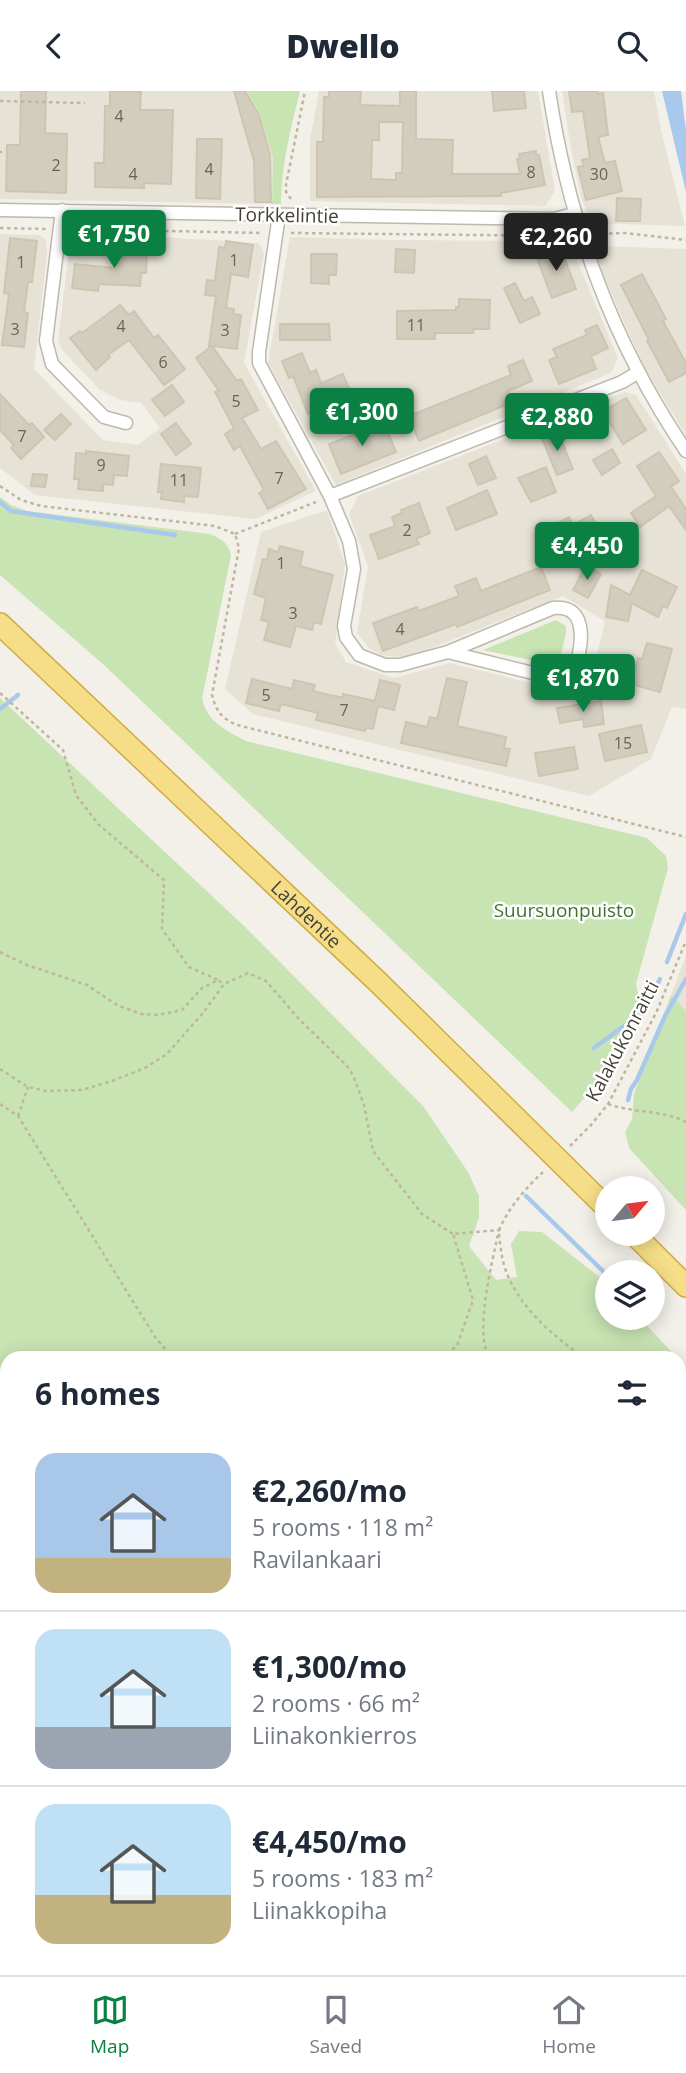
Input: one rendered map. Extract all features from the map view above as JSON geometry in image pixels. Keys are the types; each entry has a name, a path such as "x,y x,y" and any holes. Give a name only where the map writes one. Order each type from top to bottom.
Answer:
{"highway":[{"name":"Lahdentie","path":"0,624 380,984 595,1196"},
{"path":"646,1246 686,1286"}],"street":[{"path":"549,91 574,214 614,326 638,373 686,451"},
{"name":"Torkkelintie","path":"0,210 554,219 574,214"},
{"path":"62,210 46,341 47,353 52,364 104,417 126,423"},
{"path":"279,215 259,363 330,496 354,557 344,626 351,646 369,660 385,666 400,665 448,652 553,608 569,612 581,626 577,664 573,673 557,679 448,652"},
{"path":"330,496 622,382 638,373"}],"path":[{"path":"297,203 290,198 286,185 305,91"},
{"path":"0,101 85,103"},
{"path":"0,228 49,229"},
{"path":"72,229 267,233"},
{"path":"287,232 570,236"},
{"path":"589,234 625,233 686,240"},
{"path":"0,486 21,500 41,506 215,526 235,534 330,496"},
{"path":"235,534 239,548 212,695 215,709 225,720 686,837"},
{"path":"0,693 63,750 76,795 98,824 164,880 162,929 189,967 224,984"},
{"name":"Kalakukonraitti","path":"570,1146 608,1104 656,1013 686,941"},
{"path":"0,951 27,965 87,985 117,1006 141,1014 158,1015 182,1010 202,988 218,980"},
{"path":"0,1069 28,1087 46,1091 82,1090 145,1068 167,1054 224,984 248,973 266,981 299,1019 347,1066 364,1105 373,1151 422,1214 453,1234 499,1230"},
{"path":"18,1116 28,1087"},
{"path":"0,1104 18,1116 155,1336 167,1351"},
{"path":"608,1104 626,1110 676,1117 686,1122"},
{"path":"485,1351 483,1322 486,1293 499,1230 519,1198 547,1169"},
{"path":"499,1230 502,1258 510,1280 531,1312 574,1351"},
{"path":"450,1351 457,1346 473,1300 453,1234"}],"shaded area":[{"path":"0,91 247,91 260,114 273,158 272,204 0,199"},
{"path":"319,91 538,91 555,191 545,206 310,201 310,139"},
{"path":"562,91 654,91 685,226 592,223 581,197"},
{"path":"0,234 40,235 46,240 47,253 34,369 103,440 138,445 160,428 141,403 121,400 100,390 63,351 58,341 70,242 77,236 161,237 259,243 264,253 244,363 316,491 255,519 35,495 0,468"},
{"path":"290,237 569,241 618,358 611,373 336,485 268,363"},
{"path":"595,246 686,249 686,435 644,367 602,273"},
{"path":"625,392 636,395 686,474 686,709 672,707 651,759 589,796 253,714 225,689 261,532 327,510 345,564 335,643 346,662 394,678 449,663 568,692 590,684 605,621 563,596 414,655 380,655 368,647 357,633 368,566 349,514 358,496"},
{"path":"686,956 686,1011 671,995"}],"green space":[{"path":"247,91 300,91 285,161 281,204 272,204 273,158 260,114"},
{"name":"Suursuonpuisto","path":"0,497 27,511 210,534 224,541 231,555 202,699 213,720 246,741 647,838 666,856 668,868 636,984 641,1005 594,1087 572,1112 104,665 0,575"},
{"path":"556,620 566,626 558,666 483,650"},
{"path":"0,698 242,924 423,1106 468,1172 479,1196 479,1218 469,1246 496,1280 517,1277 511,1244 519,1231 542,1232 595,1274 595,1330 651,1330 671,1351 0,1351"},
{"path":"671,995 686,1011 686,1210 665,1187 665,1176 655,1176 629,1148 625,1132 632,1119 634,1094"}],"water":[{"path":"662,91 681,91 686,130 686,192"}],"building":[{"path":"21,91 46,91 45,133 67,134 66,193 6,191 7,145 20,145"},
{"path":"110,91 141,92 140,110 173,110 171,184 144,183 144,188 95,187 95,163 104,163 105,106 110,106"},
{"path":"234,91 245,91 259,115 270,155 271,202 255,202 254,161"},
{"path":"329,91 361,91 360,105 400,106 400,91 416,91 416,139 453,140 452,174 520,174 517,159 520,159 519,154 536,151 545,185 501,193 501,196 317,197 317,142 323,142 324,97 329,97","holes":["379,122 403,122 402,173 396,173 396,180 371,179 372,140 379,140"]},
{"path":"492,91 524,91 526,108 494,111"},
{"path":"569,91 603,93 608,135 598,137 605,163 615,161 622,191 586,200 578,167 584,166 582,160 590,158 583,111 572,112"},
{"path":"197,139 222,139 220,199 196,198"},
{"path":"617,198 641,199 640,221 616,221"},
{"path":"10,238 37,241 32,282 28,282 24,312 28,313 24,347 2,345 9,294 4,293"},
{"path":"226,241 253,245 248,277 231,274 226,308 234,309 233,314 241,315 237,349 209,346 216,296 205,295 207,280 215,281 219,247 225,248"},
{"path":"120,242 140,243 140,251 147,251 146,273 141,273 140,286 99,284 98,291 72,288 75,264 114,268 114,247 120,248"},
{"path":"396,249 415,250 414,273 395,272"},
{"path":"561,249 576,289 552,298 537,258"},
{"path":"311,254 337,254 336,275 329,275 329,284 311,283"},
{"path":"642,274 686,363 686,373 669,382 621,285"},
{"path":"515,283 524,301 532,297 540,314 520,323 504,288"},
{"path":"459,299 490,300 489,329 474,329 473,333 435,333 435,339 397,339 397,311 456,310 456,307 459,307"},
{"path":"120,305 129,315 134,311 154,338 158,335 185,369 164,385 129,340 108,355 110,357 96,370 70,338 80,331 82,333"},
{"path":"280,324 329,324 330,340 280,340"},
{"path":"597,325 608,348 591,356 596,369 559,384 549,360 557,357 553,349 587,335 585,330"},
{"path":"212,346 237,381 241,379 258,410 242,418 261,449 276,441 306,489 268,509 259,493 264,490 240,446 234,450 225,434 234,428 215,392 219,391 196,358"},
{"path":"302,353 310,373 316,370 321,383 343,374 352,396 308,414 293,376 289,378 282,361"},
{"path":"523,360 532,381 508,391 513,402 419,441 409,416 511,375 508,366"},
{"path":"172,385 184,402 165,416 152,400"},
{"path":"0,394 44,437 21,459 11,448 14,445 0,430"},
{"path":"626,398 646,430 623,444 603,411"},
{"path":"61,414 71,424 55,440 44,430"},
{"path":"176,423 191,444 176,455 161,434"},
{"path":"384,423 396,452 341,474 329,444"},
{"path":"557,430 573,469 557,475 541,436"},
{"path":"612,449 620,463 602,475 593,460"},
{"path":"86,451 129,456 127,476 114,475 113,485 103,484 103,491 78,489 79,479 74,479 76,453 86,454"},
{"path":"659,452 679,481 671,487 686,509 686,530 669,506 640,527 631,513 656,496 637,466"},
{"path":"486,456 496,478 478,485 469,464"},
{"path":"161,464 201,468 198,497 184,496 184,502 161,499 162,492 158,492"},
{"path":"546,467 556,492 531,502 518,478"},
{"path":"33,474 47,475 45,487 31,486"},
{"path":"487,490 497,514 456,530 447,508"},
{"path":"419,503 430,533 416,539 419,544 379,559 370,535 395,526 392,517"},
{"path":"591,515 602,536 562,558 547,529 569,517 573,525"},
{"path":"280,546 303,552 300,566 333,575 321,624 314,622 312,630 296,626 290,647 264,640 269,622 261,620 266,598 254,594 263,559 267,560 269,549 278,552"},
{"path":"586,565 601,574 588,598 573,590"},
{"path":"541,567 550,590 457,627 456,624 383,651 373,623 417,607 419,611 459,596 455,586 476,578 481,591"},
{"path":"642,570 677,587 667,608 663,606 658,617 632,603 628,621 606,617 611,585 630,595"},
{"path":"647,643 672,649 660,692 631,684 638,658 642,659"},
{"path":"447,678 467,682 457,726 506,737 504,748 510,749 506,766 401,743 406,722 427,727 430,717 437,719"},
{"path":"252,679 292,689 294,680 315,685 313,691 343,698 343,694 375,701 380,680 400,685 394,710 378,706 373,729 366,728 365,731 316,720 318,713 281,704 279,711 246,703"},
{"path":"601,701 604,724 584,727 583,719 560,723 557,708"},
{"path":"641,725 647,752 605,761 599,734"},
{"path":"574,747 578,769 539,776 535,753"}],"waterway":[{"path":"0,502 11,511 175,535"},
{"path":"0,709 18,695"},
{"path":"667,962 686,914"},
{"path":"594,1048 643,1012 660,979"},
{"path":"628,1100 665,1016 686,979"},
{"path":"526,1196 595,1263"}]}
